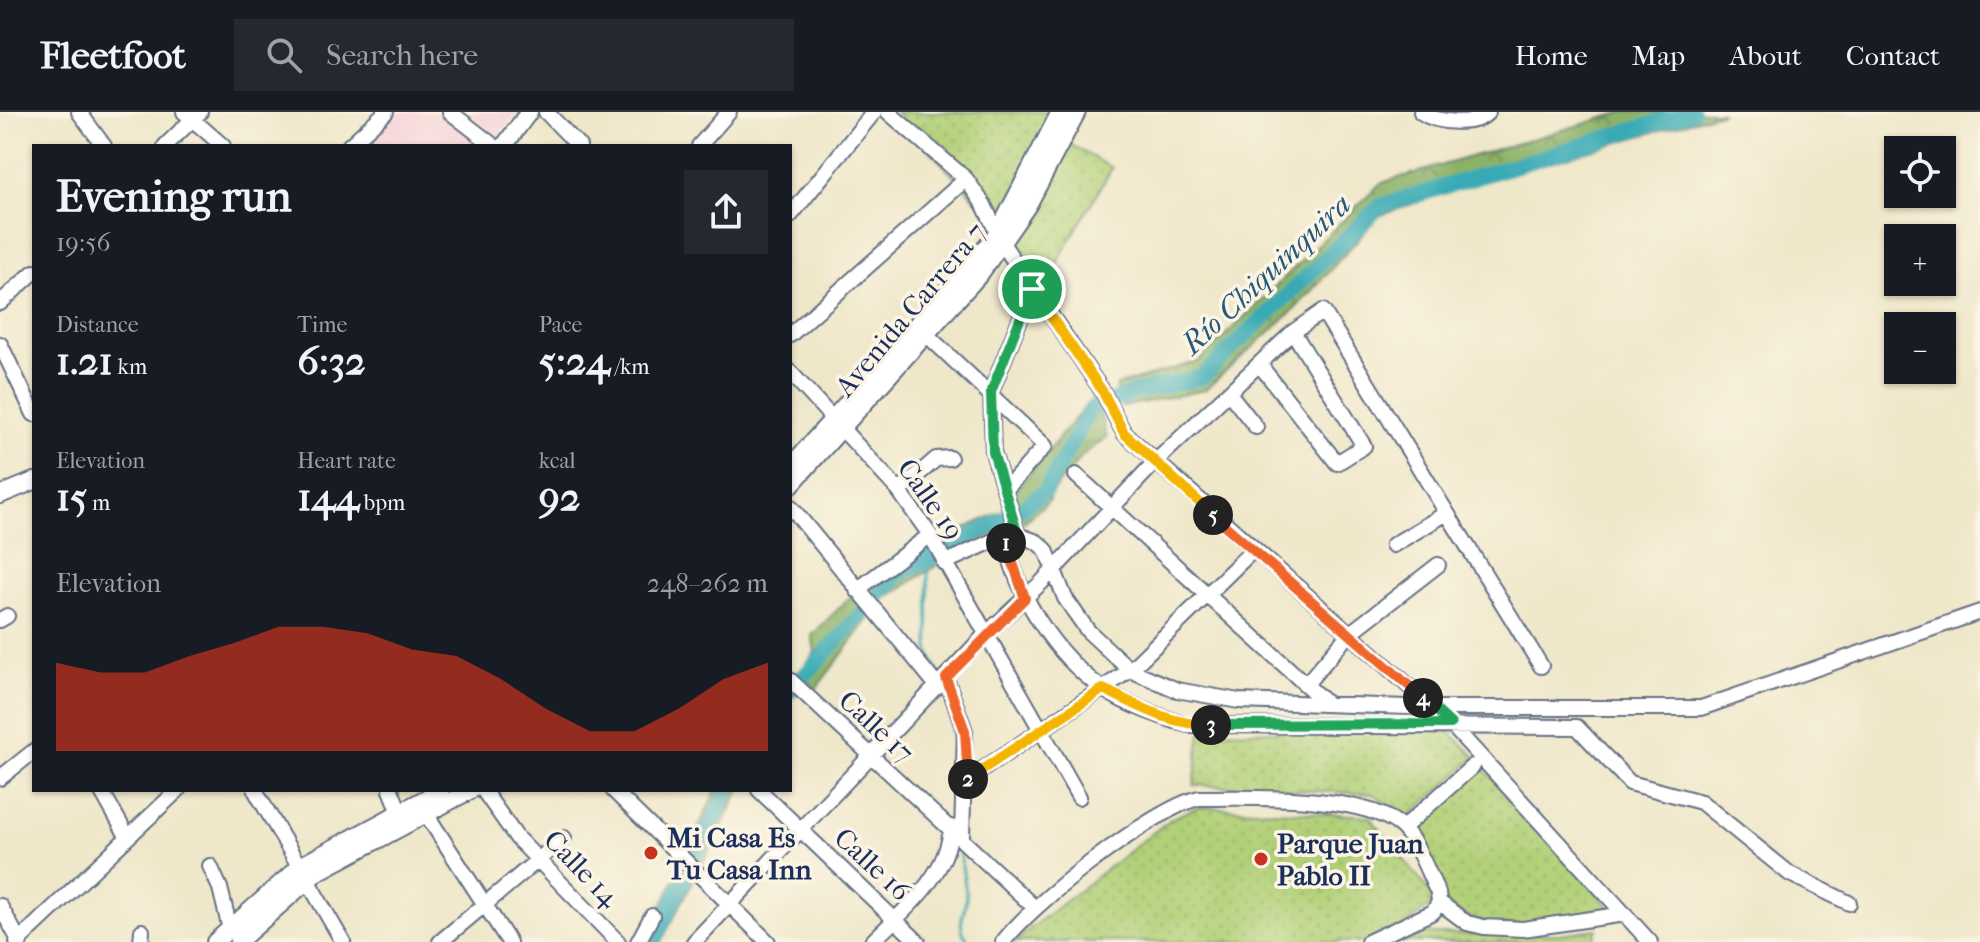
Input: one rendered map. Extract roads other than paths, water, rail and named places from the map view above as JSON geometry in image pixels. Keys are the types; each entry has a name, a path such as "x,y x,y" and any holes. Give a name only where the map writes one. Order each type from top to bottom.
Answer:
{"main road":[{"path":"505,144 529,112"},
{"name":"Avenida Carrera 7","path":"792,465 927,335 980,274 1060,112"},
{"name":"Avenida Carrera 7","path":"792,483 839,423 1028,205 1077,112"},
{"path":"0,495 32,482"},
{"path":"215,942 234,936 304,873 400,812 422,808 439,792"},
{"path":"304,873 422,808 466,792"}],"street":[{"path":"79,112 103,144"},
{"path":"351,144 386,112"},
{"path":"450,112 491,144"},
{"path":"546,112 577,144"},
{"path":"701,144 729,112"},
{"path":"792,214 874,112"},
{"path":"888,112 966,179 1032,289 1103,392 1124,433 1154,463 1451,724 1650,942"},
{"path":"1421,112 1435,120 1478,120 1488,112"},
{"path":"167,144 192,115 221,144"},
{"path":"792,333 966,179"},
{"path":"0,303 32,274"},
{"path":"1032,289 991,392 993,452 1007,497 1025,598 1061,651 1103,689 1158,716 1187,725 1577,727 1630,783 1701,802 1790,874 1849,903"},
{"path":"694,942 985,635 1053,571 1154,463 1293,332 1323,311 1541,666"},
{"path":"1259,364 1337,463 1364,446 1293,332"},
{"path":"927,335 1045,446 1007,497"},
{"path":"0,344 28,386"},
{"name":"Calle 19","path":"792,376 899,491 938,550 1039,733 1079,797"},
{"path":"1229,393 1256,427"},
{"path":"899,491 936,459 950,458"},
{"path":"1076,475 1327,704"},
{"path":"792,509 874,611 942,683 965,731 967,780 957,832 946,859 935,876 872,942"},
{"path":"1393,545 1447,513"},
{"path":"860,594 938,550 1013,532 1037,542 1046,550 1065,598 1088,631 1130,670 1177,690 1206,697 1434,708 1701,708 1980,612"},
{"path":"967,780 1130,670 1205,593 1253,550"},
{"path":"1306,684 1349,634 1438,565"},
{"name":"Calle 17","path":"792,682 870,757 957,832 1035,908"},
{"path":"0,778 32,753"},
{"path":"0,785 32,760"},
{"path":"1403,828 1473,766"},
{"path":"102,792 127,836"},
{"path":"0,906 19,941 176,792"},
{"path":"256,792 343,942"},
{"path":"392,792 400,812"},
{"name":"Calle 14","path":"484,792 517,838 618,942"},
{"path":"615,792 768,942"},
{"name":"Calle 16","path":"761,792 918,942"},
{"path":"1003,942 1035,908 1087,867 1185,801 1220,798 1347,804 1375,811 1403,828 1438,893 1439,902 1433,912 1368,942"},
{"path":"422,808 481,904 509,942"},
{"path":"440,942 481,904 564,838"},
{"path":"210,866 234,936"},
{"path":"1439,902 1467,923 1484,927 1523,929 1625,914"},
{"path":"638,942 652,916"}],"waterway":[{"name":"Río Chiquinquira","path":"1018,511 1045,491 1091,409 1137,392 1202,377 1380,206 1692,112"},
{"name":"Río Chiquinquira","path":"792,689 897,576 1009,516"},
{"path":"928,559 929,651 938,672"},
{"path":"950,710 957,781"},
{"name":"Río Chiquinquira","path":"653,942 727,792"},
{"path":"960,853 966,895 961,925 969,942"}],"place":[{"name":"Mi Casa Es Tu Casa Inn","path":"651,853"},
{"name":"Parque Juan Pablo II","path":"1261,859"}]}
